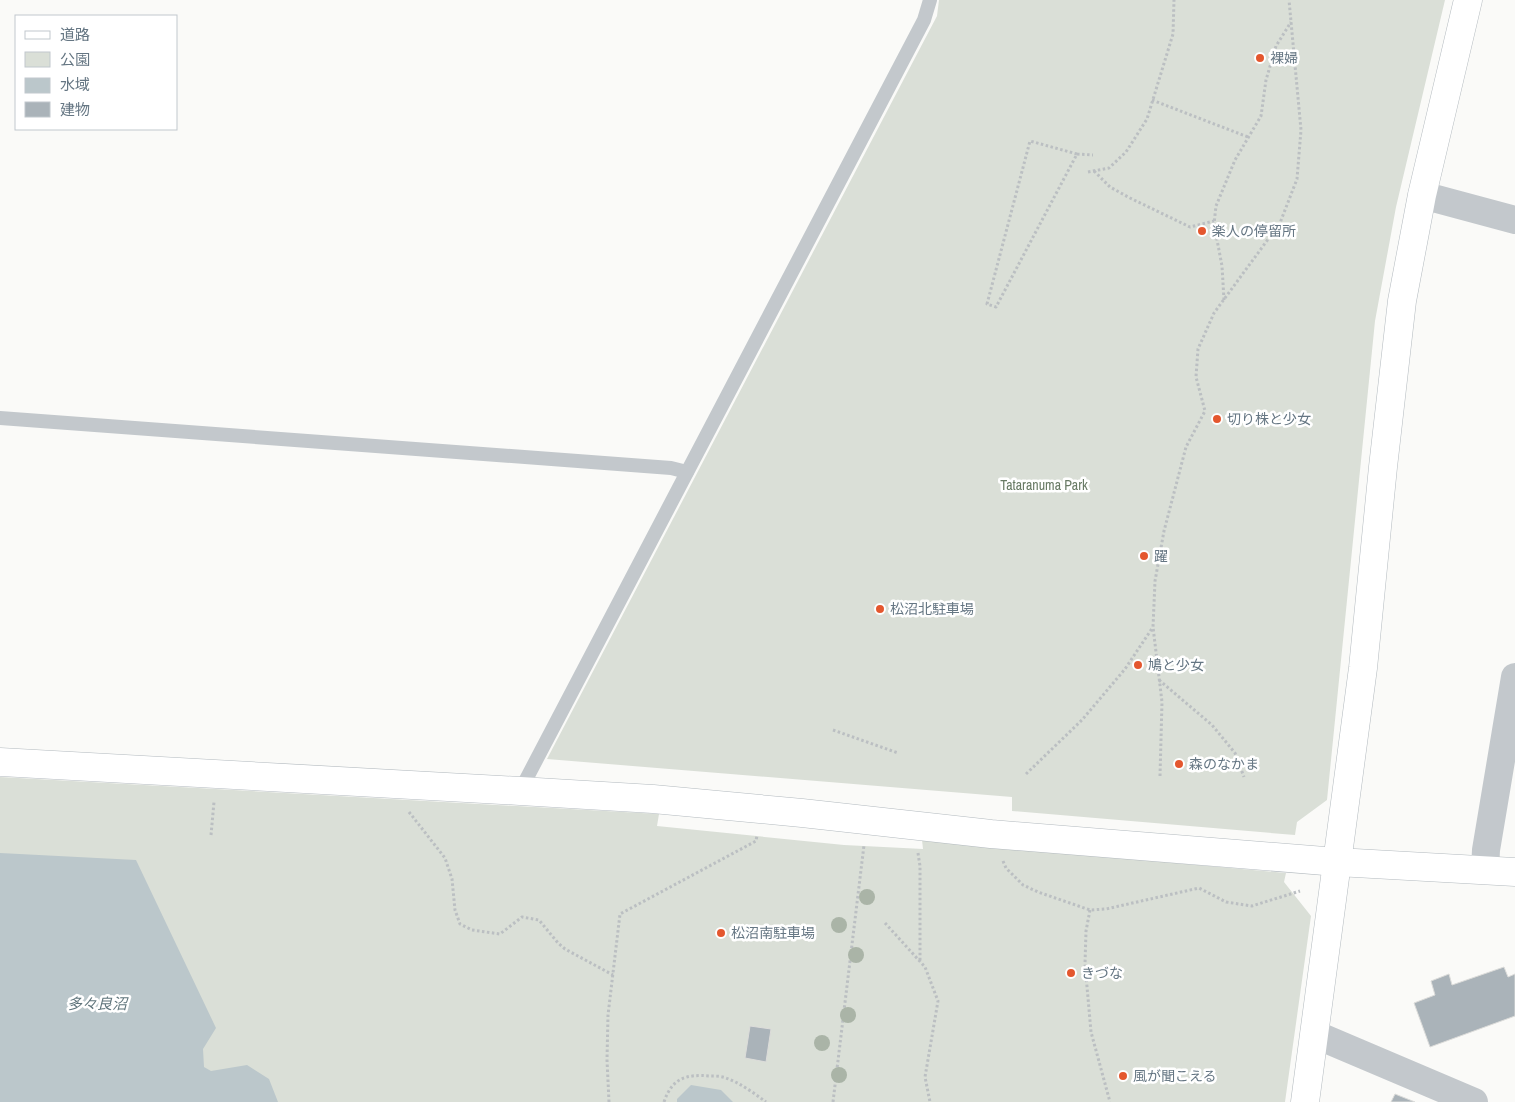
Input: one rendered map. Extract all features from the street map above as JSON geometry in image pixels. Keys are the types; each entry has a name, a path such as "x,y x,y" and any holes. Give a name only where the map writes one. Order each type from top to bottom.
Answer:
{"street":[{"path":"1305,1102 1363,668 1402,301 1422,195 1468,0"},
{"path":"1422,195 1515,220"},
{"path":"1485,870 1486,850 1515,677"},
{"path":"0,762 520,790 663,800 991,834 1337,862 1515,872"},
{"path":"1314,1034 1474,1102"}],"lane":[{"path":"520,790 924,20 930,0"},
{"path":"0,418 670,468 687,472"}],"path":[{"path":"1088,172 1110,168 1126,152 1147,119 1173,34 1174,0"},
{"path":"1160,776 1162,702 1153,627 1155,581 1164,531 1186,447 1205,412 1196,376 1198,349 1214,313 1280,223 1297,180 1301,130 1289,0"},
{"path":"1224,301 1222,266 1214,221 1216,206 1235,160 1261,116 1266,80 1276,46 1291,22"},
{"path":"1152,100 1248,138"},
{"path":"1077,154 996,307 987,304 1030,141 1077,154 1093,155"},
{"path":"1094,171 1110,187 1190,227 1214,221"},
{"path":"1026,774 1088,712 1125,669 1153,627"},
{"path":"1159,679 1212,725 1235,753 1244,778"},
{"path":"833,730 898,753"},
{"path":"211,836 214,802"},
{"path":"409,811 445,858 452,879 455,910 460,924 472,930 500,934 522,918 539,920 565,949 613,975"},
{"path":"609,1102 607,1060 608,1015 620,914 756,841 758,830"},
{"path":"991,834 1006,868 1023,885 1090,910 1106,909 1199,888 1226,902 1252,906 1300,891"},
{"path":"833,1102 865,840"},
{"path":"918,852 920,866 920,962"},
{"path":"1090,910 1086,931 1085,964 1091,1032 1110,1102"},
{"path":"885,923 925,968 938,1001 924,1077 930,1102"},
{"path":"664,1102 668,1091 682,1077 699,1075 724,1077 745,1087 766,1102"}],"green space":[{"name":"Tataranuma Park","path":"939,0 1445,0 1396,207 1375,321 1327,800 1297,822 1295,835 1012,811 1012,797 547,759 937,16"},
{"path":"0,777 659,814 657,826 844,845 923,849 922,840 1286,873 1284,882 1311,916 1285,1102 0,1102"}],"water":[{"name":"多々良沼","path":"0,853 136,860 216,1028 203,1049 204,1067 211,1071 247,1065 269,1079 278,1102 0,1102"},
{"path":"691,1085 721,1090 733,1102 677,1102 677,1099"}],"building":[{"path":"1504,967 1508,977 1515,974 1515,1016 1430,1047 1414,1003 1435,995 1431,981 1449,974 1452,985"},
{"path":"750,1026 771,1029 766,1062 745,1058"},
{"path":"1395,1094 1415,1102 1391,1102"}],"place":[{"name":"裸婦","path":"1260,58"},
{"name":"楽人の停留所","path":"1202,231"},
{"name":"切り株と少女","path":"1217,419"},
{"name":"躍","path":"1144,556"},
{"name":"松沼北駐車場","path":"880,609"},
{"name":"鳩と少女","path":"1138,665"},
{"name":"森のなかま","path":"1179,764"},
{"name":"松沼南駐車場","path":"721,933"},
{"name":"きづな","path":"1071,973"},
{"name":"風が聞こえる","path":"1123,1076"}]}
